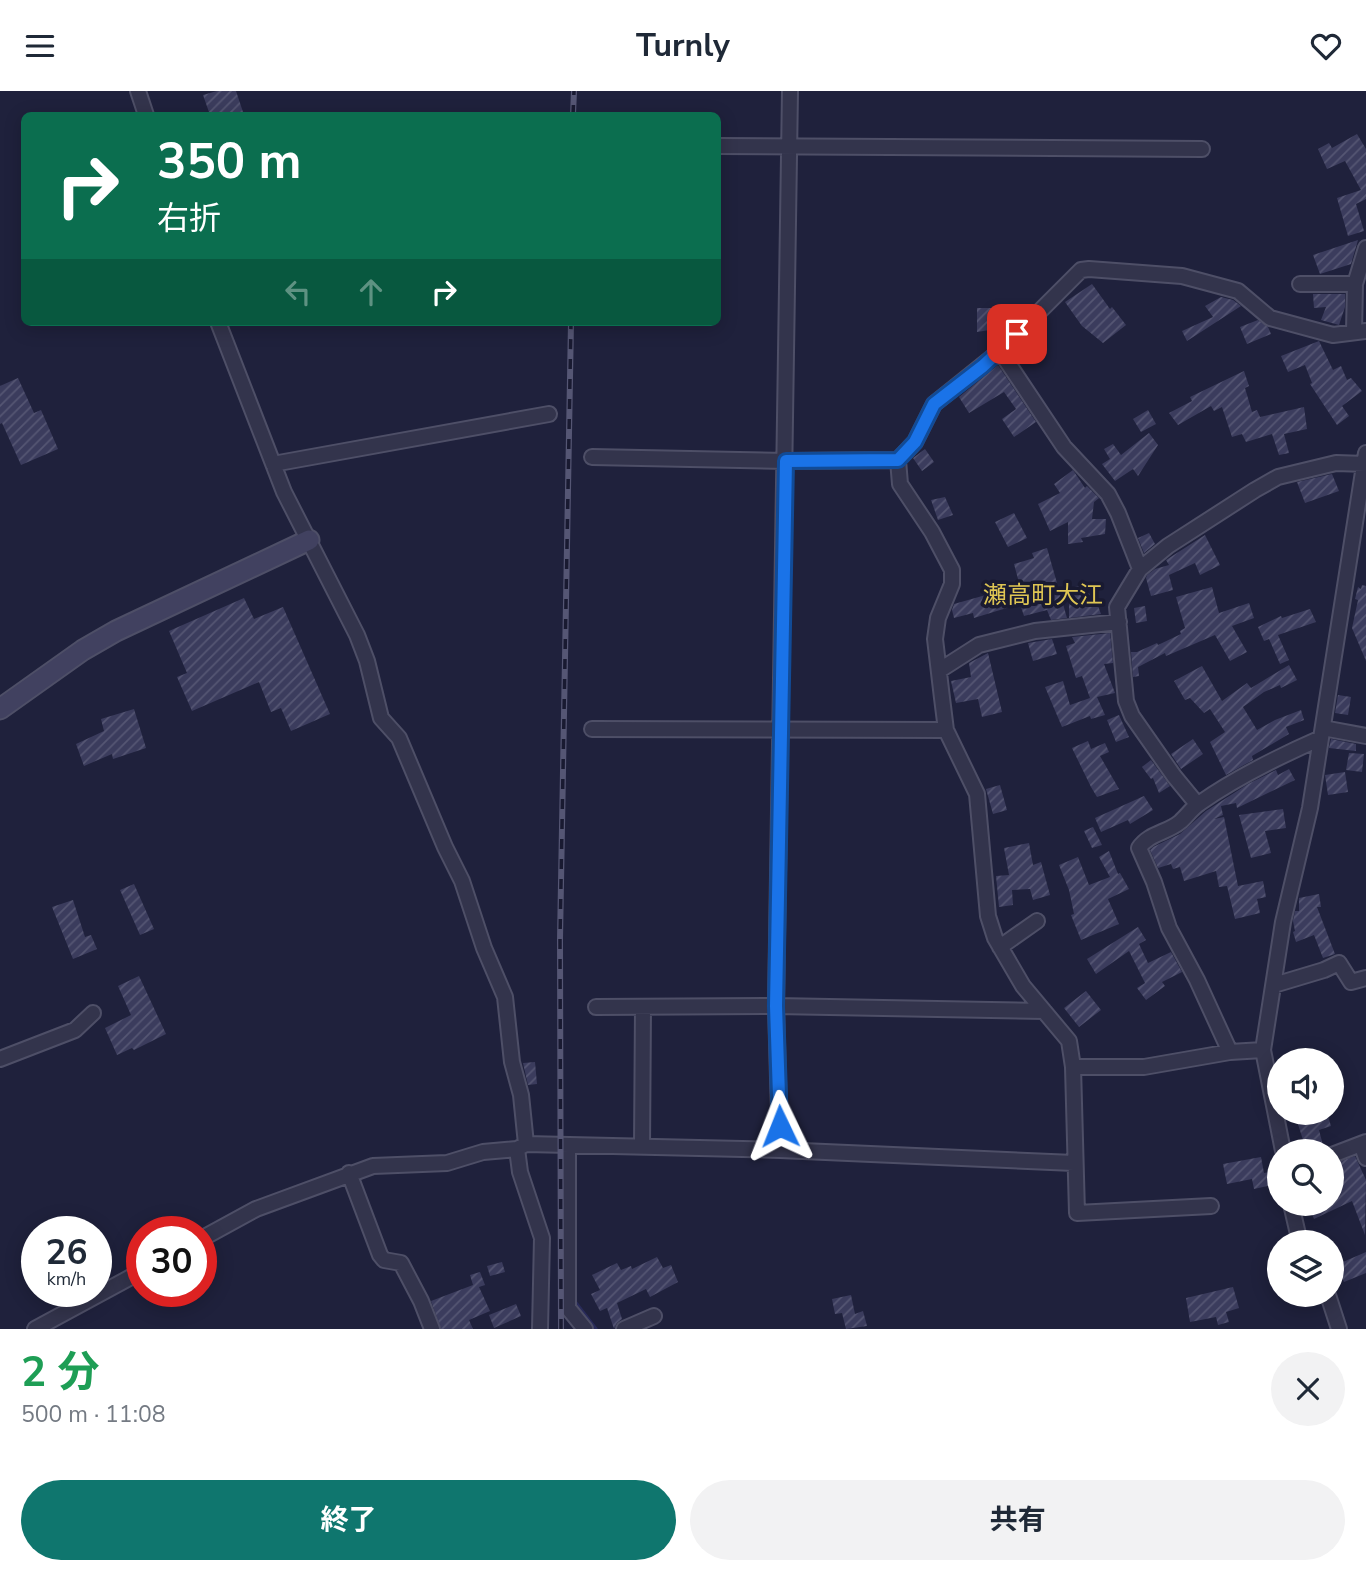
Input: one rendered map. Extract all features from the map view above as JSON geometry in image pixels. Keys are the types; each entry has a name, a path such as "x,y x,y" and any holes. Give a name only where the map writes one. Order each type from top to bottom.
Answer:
{"street":[{"path":"138,91 145,112"},
{"path":"780,1150 776,1006 790,91"},
{"path":"721,146 1202,149"},
{"path":"592,457 898,460 915,442 934,404 1000,351 1081,270 1182,277 1238,291 1270,318 1333,335 1360,331 1355,284 1366,248"},
{"path":"1300,284 1355,284"},
{"path":"220,326 284,492 357,635 367,661 381,718 399,738 462,881 484,949 505,997 512,1062 521,1095 520,1173 542,1238 540,1329"},
{"path":"1000,351 1064,447 1108,494 1140,569"},
{"path":"273,464 549,414"},
{"path":"898,460 900,484 932,532 952,571 952,584 938,618 935,639 946,730 977,794 988,916 995,938 1023,986 1069,1041 1073,1067 1077,1213 1211,1206"},
{"path":"1197,804 1132,716 1126,701 1117,607 1140,569 1168,546 1278,477 1336,463 1365,460 1310,808 1283,922 1263,1050 1281,1139"},
{"path":"0,709 83,650 116,631 309,540"},
{"path":"940,670 979,645 1035,631 1119,622"},
{"path":"592,729 946,730"},
{"path":"1230,1052 1197,980 1169,928 1154,882 1139,848 1145,839 1179,823 1197,804 1322,733 1366,736"},
{"path":"1000,947 1037,921"},
{"path":"1274,985 1339,963 1351,982 1366,978"},
{"path":"596,1007 776,1006 1044,1011"},
{"path":"642,1147 643,1007"},
{"path":"0,1059 75,1030 93,1013"},
{"path":"1073,1067 1144,1067 1230,1052 1263,1050"},
{"path":"568,1146 568,1308 585,1329"},
{"path":"217,1230 256,1209 349,1173 383,1164 447,1163 482,1152 522,1147 780,1150 1074,1163"},
{"path":"1344,1152 1364,1148"},
{"path":"349,1173 380,1255 384,1260 401,1263 432,1329"},
{"path":"35,1329 126,1280"},
{"path":"1332,1307 1339,1329"},
{"path":"624,1329 654,1316"}],"building":[{"path":"217,91 236,91 243,112 209,112 203,95"},
{"path":"1357,134 1366,149 1366,199 1356,204 1364,231 1348,236 1337,198 1361,190 1345,161 1327,169 1318,149 1329,143 1332,148"},
{"path":"1358,240 1351,264 1320,274 1313,255"},
{"path":"1092,284 1110,309 1112,307 1126,325 1103,343 1082,326 1065,302"},
{"path":"1313,294 1345,294 1345,307 1339,325 1321,320 1326,307 1314,308"},
{"path":"1221,297 1233,300 1241,306 1187,341 1182,331 1213,317 1205,306"},
{"path":"977,308 1025,308 1018,319 1009,319 1008,327 977,332"},
{"path":"1258,320 1268,327 1271,334 1247,344 1240,327"},
{"path":"1319,341 1333,370 1341,366 1347,380 1351,378 1362,391 1342,406 1349,416 1337,425 1310,384 1312,383 1305,365 1288,372 1281,356"},
{"path":"998,365 1036,422 1014,437 1002,419 1016,409 1004,392 969,413 959,397"},
{"path":"1244,371 1249,386 1245,388 1252,412 1257,410 1260,417 1304,407 1307,429 1284,434 1289,453 1279,455 1272,434 1246,442 1242,434 1232,437 1222,407 1214,411 1211,406 1178,425 1169,413 1192,401 1190,397"},
{"path":"18,378 34,413 41,410 58,449 21,465 2,423 0,424 0,386"},
{"path":"1148,410 1156,424 1141,432 1133,419"},
{"path":"1149,433 1158,445 1138,476 1133,469 1115,481 1102,464 1110,459 1104,449 1113,444 1121,455"},
{"path":"925,449 934,462 922,471 913,458"},
{"path":"1073,470 1085,488 1087,486 1099,498 1094,502 1092,519 1106,519 1105,534 1081,538 1083,542 1068,544 1068,522 1050,531 1038,504 1060,493 1054,484"},
{"path":"1332,474 1339,491 1305,503 1297,482"},
{"path":"945,497 953,515 938,520 931,500"},
{"path":"1014,513 1027,538 1008,547 995,522"},
{"path":"1149,533 1155,544 1144,553 1138,538"},
{"path":"1205,535 1220,565 1200,575 1195,563 1169,575 1173,590 1151,596 1147,575 1155,569 1169,565 1166,560"},
{"path":"1047,548 1067,618 1051,620 1047,610 1024,616 1020,604 974,618 973,613 954,618 954,604 1000,591 1002,599 1022,594 1014,564 1034,558 1032,553"},
{"path":"1083,584 1091,596 1094,595 1101,614 1069,618 1069,589"},
{"path":"1362,585 1366,586 1366,661 1352,628 1358,600 1355,599 1358,587 1361,589"},
{"path":"1212,587 1219,613 1249,603 1254,618 1232,626 1247,652 1230,661 1215,635 1166,656 1165,653 1138,667 1139,676 1133,677 1131,652 1157,643 1158,645 1181,634 1180,631 1185,628 1176,597"},
{"path":"244,598 254,619 283,607 330,714 291,731 281,708 271,712 259,682 192,711 177,677 187,673 169,631"},
{"path":"1145,606 1147,621 1136,623 1134,608"},
{"path":"1310,609 1316,622 1278,635 1289,660 1280,664 1269,639 1264,641 1258,627 1281,616 1282,618"},
{"path":"1110,633 1113,663 1104,664 1115,693 1097,697 1105,715 1091,719 1090,716 1062,727 1045,687 1063,681 1070,705 1090,698 1082,676 1076,678 1066,646 1075,643 1072,637"},
{"path":"1052,639 1057,654 1033,661 1028,643"},
{"path":"988,653 1002,712 982,717 978,699 956,703 951,681 971,677 969,663"},
{"path":"1289,665 1297,680 1264,692 1243,707 1257,730 1301,710 1304,720 1286,727 1289,734 1252,756 1253,760 1226,775 1210,742 1225,732 1210,709 1204,713 1190,698 1185,700 1174,681 1202,666 1222,701 1247,683 1251,688"},
{"path":"1338,695 1351,697 1348,715 1335,713"},
{"path":"134,709 146,748 113,759 112,754 84,766 76,744 104,731 101,719"},
{"path":"1119,715 1129,737 1116,742 1107,720"},
{"path":"1193,739 1203,754 1181,769 1171,754"},
{"path":"1331,739 1356,744 1356,751 1329,748"},
{"path":"1088,741 1091,749 1105,743 1109,752 1100,756 1119,789 1097,797 1072,748"},
{"path":"1349,753 1364,754 1362,772 1346,770"},
{"path":"1151,760 1170,786 1159,793 1153,778 1151,779 1142,767"},
{"path":"1289,769 1295,780 1237,808 1236,803 1221,806 1223,815 1214,819 1224,817 1238,886 1263,881 1266,897 1257,899 1260,913 1235,919 1227,886 1219,887 1216,871 1184,881 1180,867 1173,869 1171,864 1158,868 1150,850 1153,847 1180,834 1206,811 1248,784 1276,770 1278,775"},
{"path":"1345,772 1348,792 1328,795 1325,775"},
{"path":"1000,785 1007,810 993,814 986,789"},
{"path":"1144,796 1153,810 1130,824 1128,820 1101,832 1095,818"},
{"path":"1283,809 1286,828 1265,831 1271,853 1251,858 1239,815"},
{"path":"1093,827 1102,845 1092,848 1084,831"},
{"path":"1029,843 1033,865 1041,862 1050,895 1033,900 1030,889 1012,890 1013,905 999,907 996,876 1009,875 1004,848"},
{"path":"1109,851 1118,874 1120,873 1129,889 1108,899 1119,924 1081,940 1071,915 1074,914 1069,890 1059,865 1078,857 1089,885 1110,877 1099,857"},
{"path":"134,884 154,929 140,935 120,890"},
{"path":"1319,894 1321,907 1317,907 1335,954 1323,958 1314,935 1296,942 1293,932 1295,911 1299,911 1299,898"},
{"path":"73,900 85,937 91,935 97,949 73,959 52,907"},
{"path":"1138,927 1146,940 1139,944 1148,963 1171,952 1182,972 1162,982 1165,986 1146,1000 1137,988 1145,983 1129,951 1096,974 1087,959"},
{"path":"139,976 166,1034 134,1050 132,1048 117,1055 105,1028 131,1015 118,986"},
{"path":"1086,991 1101,1010 1079,1027 1064,1008"},
{"path":"535,1062 537,1084 528,1085 523,1063"},
{"path":"1298,1125 1331,1125 1319,1130 1321,1139 1303,1139"},
{"path":"1355,1156 1366,1180 1365,1235 1352,1201 1344,1205 1344,1160"},
{"path":"1261,1157 1264,1173 1267,1172 1267,1186 1254,1189 1252,1179 1227,1184 1223,1164"},
{"path":"1366,1252 1366,1273 1344,1282 1344,1262"},
{"path":"657,1257 663,1268 671,1265 678,1282 650,1297 646,1289 617,1303 622,1319 614,1329 607,1308 600,1311 591,1294 600,1290 592,1275 617,1263 621,1270 631,1266 632,1269"},
{"path":"502,1262 505,1272 490,1276 487,1266"},
{"path":"480,1272 485,1285 479,1287 490,1311 469,1320 473,1329 441,1329 431,1301 473,1285 470,1275"},
{"path":"1233,1287 1239,1308 1226,1312 1229,1322 1218,1325 1216,1317 1190,1322 1186,1298"},
{"path":"851,1295 855,1314 863,1311 867,1326 846,1329 842,1313 835,1314 832,1299"},
{"path":"516,1304 521,1316 494,1328 489,1315"}],"waterway":[{"path":"573,1299 596,1329"}],"railway":[{"path":"573,112 574,91"},
{"path":"561,1329 560,939 571,326"}],"district":[{"name":"瀬高町大江","path":"1043,595"}],"route":[{"path":"780,1126 776,1006 786,461 898,460 915,442 934,404 983,366 1017,334"}]}
